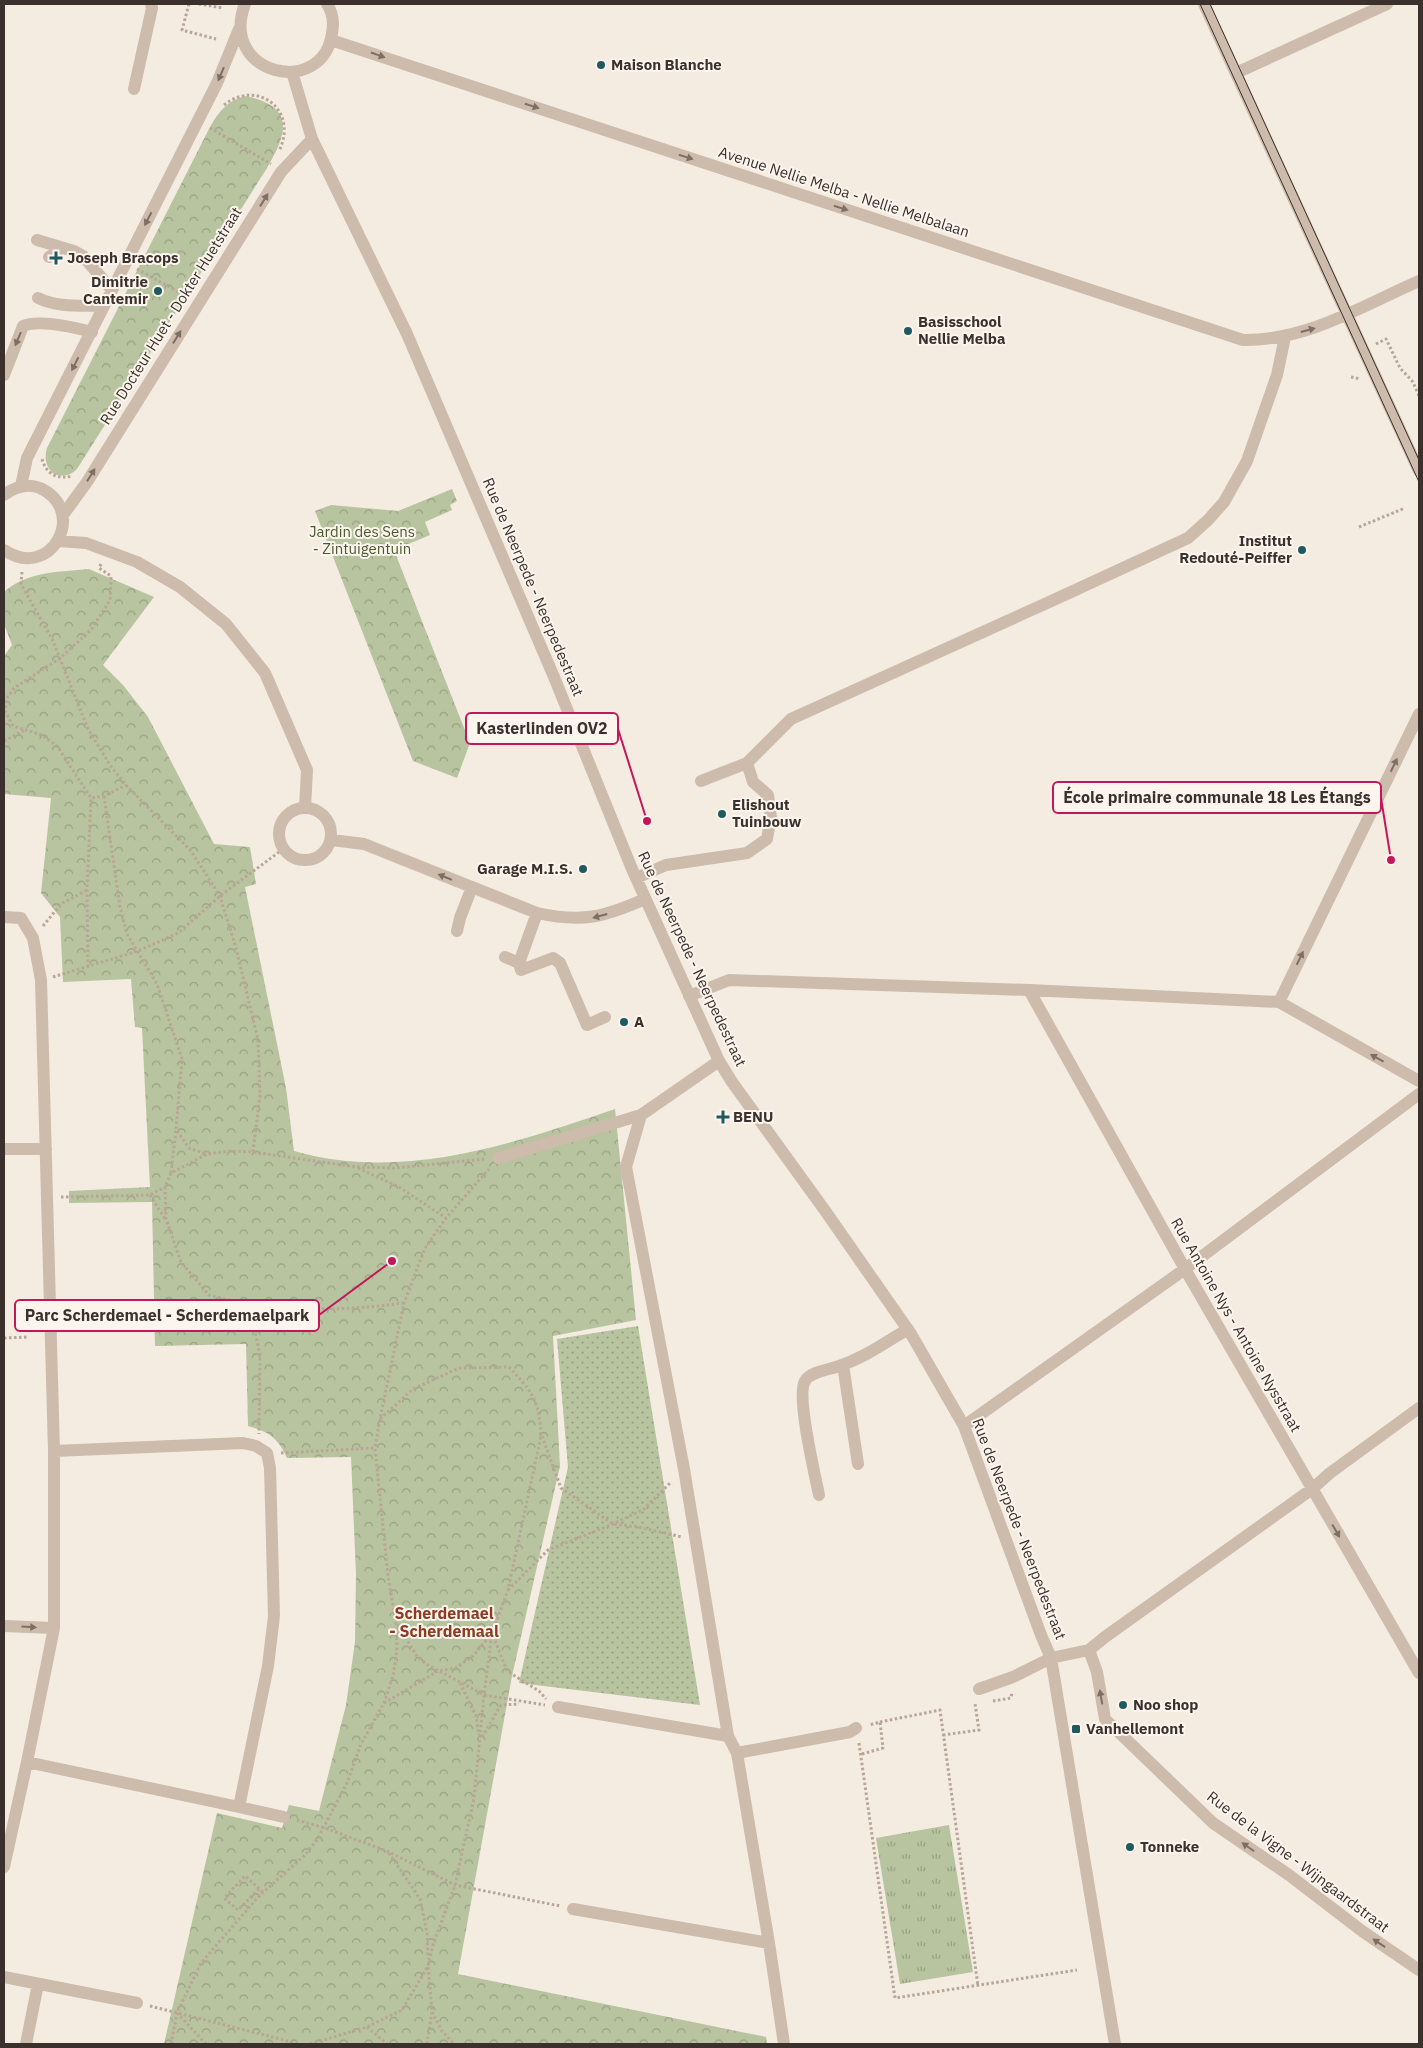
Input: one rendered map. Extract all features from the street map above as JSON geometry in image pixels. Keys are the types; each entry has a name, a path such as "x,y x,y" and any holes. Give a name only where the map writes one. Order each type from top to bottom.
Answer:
{"street":[{"path":"134,89 152,8 151,4"},
{"path":"21,486 27,458 217,83 240,29 241,15 245,4"},
{"path":"240,29 245,47 257,62 273,71 292,72 305,69 316,62 325,52 331,40 334,24 327,4"},
{"path":"1204,4 1347,314 1414,446 1419,471"},
{"path":"1236,73 1387,4"},
{"name":"Avenue Nellie Melba - Nellie Melbalaan","path":"331,40 1243,340 1285,337 1320,327 1419,281"},
{"name":"Rue de Neerpede - Neerpedestraat","path":"292,72 312,139 421,367 551,668 636,878 718,1061 908,1329 964,1426 1051,1658 1115,2044"},
{"name":"Rue Docteur Huet - Dokter Huetstraat","path":"63,514 87,482 281,172 312,139"},
{"path":"37,240 83,256 112,290"},
{"path":"49,257 64,248"},
{"path":"38,298 47,302 62,304 104,306"},
{"path":"4,374 23,326 31,323 73,327 92,332"},
{"path":"701,781 747,763 791,719 1188,538 1224,502 1247,461 1277,375 1285,337"},
{"path":"4,495 21,486 35,486 46,491 57,501 63,514 63,528 58,541 44,554 35,558 23,558 12,555 4,550"},
{"path":"58,541 86,543 137,562 180,587 226,624 265,673 307,770 305,808"},
{"path":"1278,1002 1419,714"},
{"path":"636,878 666,865 747,853 767,839 771,817 768,796 753,782 747,763"},
{"path":"305,808 316,810 326,818 331,828 332,840 324,854 310,861 295,859 283,849 278,836 282,822 292,812 305,808"},
{"path":"332,840 364,844 538,913 561,918 594,918 645,899"},
{"path":"457,931 472,887"},
{"path":"538,913 519,963 521,970 553,958 560,963 587,1025 605,1017"},
{"path":"4,917 22,918 33,938 41,980 54,1451 54,1628 4,1867"},
{"path":"505,957 519,963"},
{"path":"689,996 729,980 1029,990 1278,1002 1419,1082"},
{"name":"Rue Antoine Nys - Antoine Nysstraat","path":"1029,990 1184,1269 1419,1673"},
{"path":"498,1158 641,1115 718,1061"},
{"path":"964,1426 1184,1269 1419,1094"},
{"path":"641,1115 626,1167 684,1469 728,1736 737,1753 784,2044"},
{"path":"4,1149 46,1149"},
{"path":"819,1495 803,1406 802,1389 805,1380 811,1375 843,1365 870,1353 908,1329"},
{"path":"843,1365 858,1464"},
{"path":"979,1689 1013,1677 1051,1658 1089,1650 1312,1489 1330,1473 1419,1408"},
{"path":"54,1451 243,1443 256,1446 267,1453 270,1468 274,1616 268,1666 239,1807"},
{"path":"4,1626 54,1628"},
{"name":"Rue de la Vigne - Wijngaardstraat","path":"1089,1650 1097,1672 1105,1720 1213,1823 1419,1970"},
{"path":"558,1707 728,1736"},
{"path":"737,1753 850,1732 856,1728"},
{"path":"27,1762 284,1817"},
{"path":"573,1909 769,1943"},
{"path":"4,1977 137,2003"},
{"path":"26,2044 38,1984"}],"path":[{"path":"189,4 182,30 216,39"},
{"path":"200,4 224,8"},
{"path":"222,107 235,97 246,94 275,104 281,111 286,131 284,141 266,172"},
{"path":"204,136 207,126 213,120"},
{"path":"207,126 275,167"},
{"path":"141,260 136,269 187,297"},
{"path":"182,305 192,288"},
{"path":"1375,344 1386,339 1400,368 1413,382 1419,396"},
{"path":"1351,377 1360,379"},
{"path":"44,454 42,458 44,464 53,476 64,478 76,476"},
{"path":"1359,527 1405,508"},
{"path":"23,558 21,584 54,642 88,730 110,765 126,785 190,851 220,896 236,948 258,1040 260,1095 253,1152"},
{"path":"88,967 87,890 91,798 57,746 42,736 13,726 5,711 5,698 14,688 59,659 91,630 110,600 111,576 99,568 102,561"},
{"path":"4,741 25,730"},
{"path":"91,798 104,796 126,785"},
{"path":"104,796 120,908 126,934 157,984 182,1059 171,1173 165,1187 166,1219"},
{"path":"41,980 138,951 178,933 220,896 283,849"},
{"path":"33,938 61,904 87,890"},
{"path":"176,1129 190,1148 207,1154"},
{"path":"171,1173 207,1154 230,1151 253,1152 356,1167 394,1168 498,1158"},
{"path":"171,2044 177,2013 201,1963 263,1892 304,1855 325,1828 347,1783 361,1744 384,1703 393,1676 397,1650 396,1623 388,1576 375,1448 404,1303 426,1248 446,1218 498,1158"},
{"path":"356,1167 399,1187 446,1218"},
{"path":"61,1197 150,1195 165,1187"},
{"path":"150,1195 166,1219 181,1262 209,1295 254,1306 334,1309 404,1303"},
{"path":"241,1302 253,1323 260,1354 260,1431 256,1446"},
{"path":"4,1338 29,1337"},
{"path":"310,2044 367,2027 402,2010 428,1966 433,1945 455,1885 474,1798 492,1633 508,1590 541,1436 541,1414 529,1387 509,1367 459,1368 412,1389 380,1420"},
{"path":"541,1436 561,1488 613,1524 638,1527 696,1540"},
{"path":"267,1453 375,1448"},
{"path":"508,1590 548,1550 613,1524 644,1508 684,1469"},
{"path":"396,1623 416,1655 438,1671 484,1695 551,1706 539,1691 506,1671 492,1633"},
{"path":"384,1703 438,1671 456,1668 473,1656 492,1633"},
{"path":"943,1735 979,1730 975,1704 1011,1698 1013,1677"},
{"path":"459,1682 476,1716 480,1740"},
{"path":"480,1740 501,1705 524,1703"},
{"path":"978,1986 940,1710 856,1728 862,1754 895,1998 978,1986 1077,1970"},
{"path":"862,1754 883,1748 880,1722"},
{"path":"284,1817 325,1828 389,1852 455,1885 573,1909"},
{"path":"389,1852 420,1899 427,1933 432,2012 427,2044"},
{"path":"259,1888 238,1910 224,1898 245,1876 259,1888 263,1892"},
{"path":"137,2003 300,2044"},
{"path":"432,2012 442,2031 454,2044"},
{"path":"177,2013 206,2044"},
{"path":"367,2027 387,2044"}],"green space":[{"path":"246,96 262,101 273,107 280,114 283,132 274,155 77,469 66,475 54,474 46,463 47,448 210,127 229,103"},
{"name":"Jardin des Sens - Zintuigentuin","path":"452,489 457,501 450,505 452,510 425,522 430,535 394,550 470,743 457,778 413,761 315,511 331,505 398,511"},
{"path":"89,569 154,597 103,665 123,685 148,717 214,844 250,847 256,884 245,887 286,1088 294,1151 335,1160 375,1162 416,1161 457,1155 497,1146 615,1109 636,1320 553,1336 560,1466 512,1676 458,1974 766,2037 767,2044 164,2044 217,1813 282,1828 289,1805 319,1811 346,1705 355,1642 356,1574 351,1457 287,1458 280,1445 272,1437 267,1433 248,1426 246,1344 155,1346 152,1202 69,1203 69,1191 150,1187 142,1028 135,1027 131,979 63,982 60,917 41,893 51,798 4,794 4,656 12,645 4,624 4,592 13,585 34,576"},
{"path":"638,1326 700,1705 519,1683 568,1467 557,1339"},
{"path":"949,1825 973,1972 900,1984 876,1838"}],"tram line":[{"path":"1200,4 1419,482"},
{"path":"1210,4 1419,460"}],"place":[{"name":"Maison Blanche","path":"601,65"},
{"name":"Joseph Bracops","path":"56,258"},
{"name":"Dimitrie Cantemir","path":"158,291"},
{"name":"Basisschool Nellie Melba","path":"908,331"},
{"name":"Institut Redouté-Peiffer","path":"1302,550"},
{"name":"Elishout Tuinbouw","path":"722,814"},
{"name":"Kasterlinden OV2","path":"647,821"},
{"name":"École primaire communale 18 Les Étangs","path":"1391,860"},
{"name":"Garage M.I.S.","path":"583,869"},
{"name":"A","path":"624,1022"},
{"name":"BENU","path":"723,1117"},
{"name":"Parc Scherdemael - Scherdemaelpark","path":"392,1261"},
{"name":"Noo shop","path":"1123,1705"},
{"name":"Vanhellemont","path":"1076,1729"},
{"name":"Tonneke","path":"1130,1847"}],"district":[{"name":"Scherdemael - Scherdemaal","path":"444,1622"}]}
